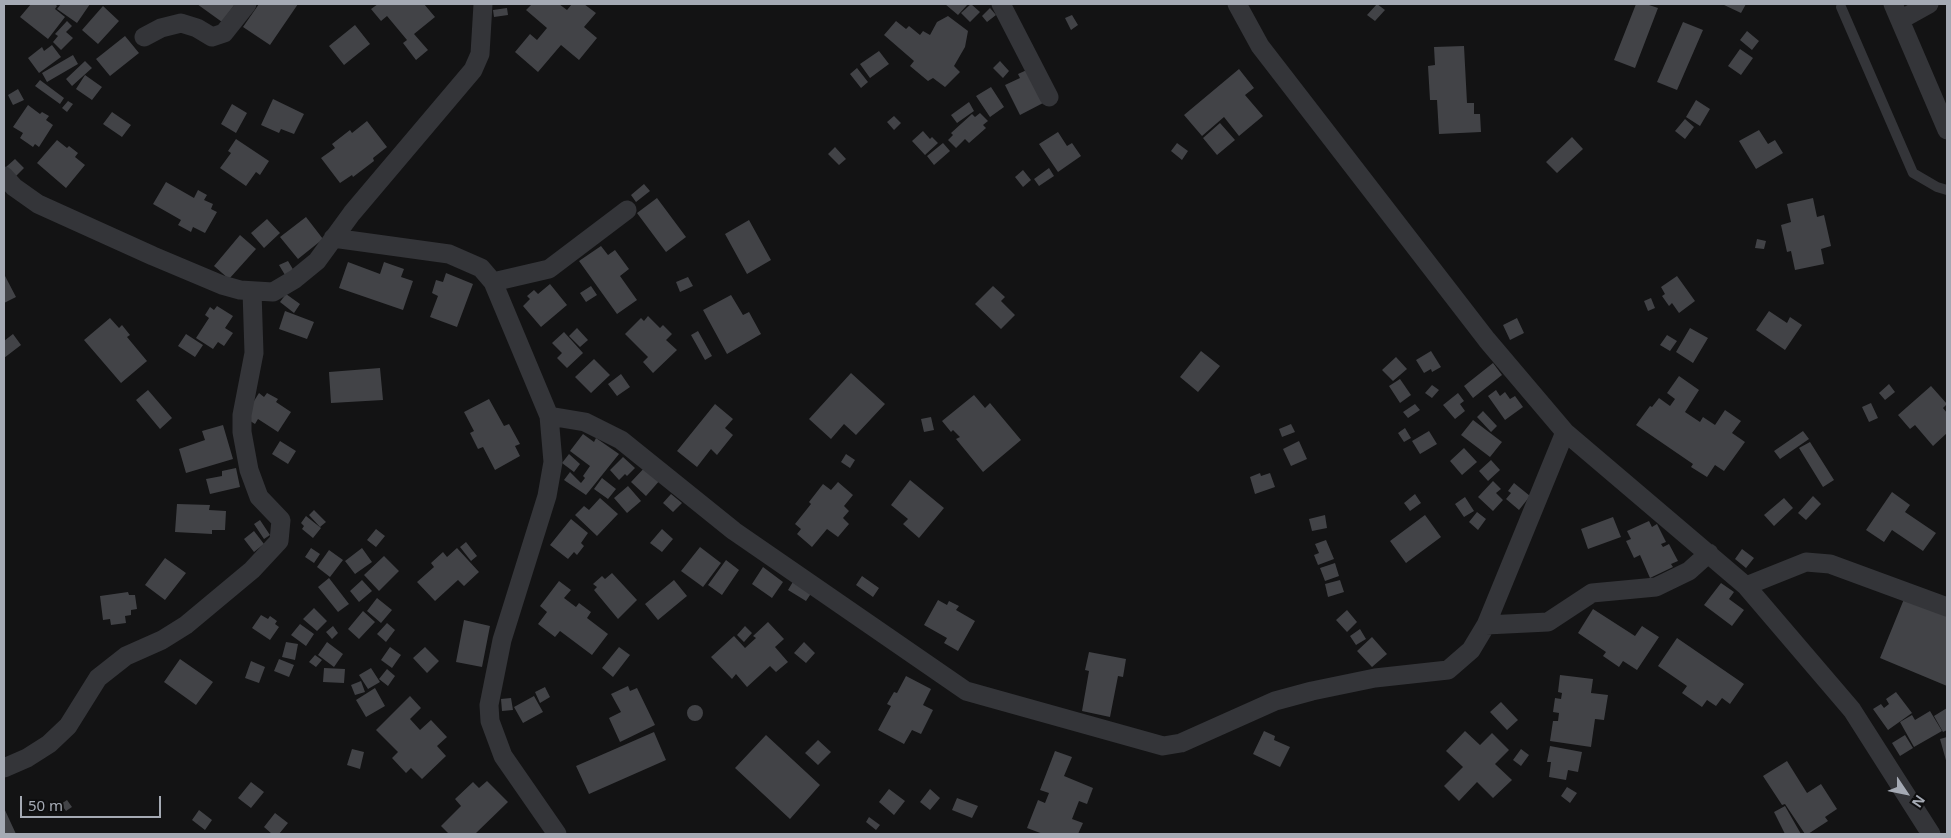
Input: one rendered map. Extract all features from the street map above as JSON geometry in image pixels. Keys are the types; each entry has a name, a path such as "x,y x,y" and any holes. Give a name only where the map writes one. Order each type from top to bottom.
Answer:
{"street":[{"path":"144,37 161,28 181,24 197,28 212,37 224,33 247,4"},
{"path":"4,176 14,187 38,204 222,285 252,291 272,292 295,279 317,260 333,238 473,70 480,54 483,4"},
{"path":"1002,4 1049,97"},
{"path":"1237,4 1260,46 1487,340 1565,432 1746,586 1852,710 1931,834"},
{"path":"1929,4 1897,12 1947,130"},
{"path":"493,282 549,268 627,210"},
{"path":"333,238 449,254 480,268 493,282 549,416 553,462 547,496 502,640 489,705 490,721 503,756 557,834"},
{"path":"4,768 27,758 49,744 68,726 98,678 126,656 162,640 186,625 252,570 278,542 281,520 259,496 249,470 242,432 242,415 254,353 252,291"},
{"path":"549,416 585,422 621,440 734,531 966,691 1163,746 1181,743 1275,701 1312,691 1375,678 1448,670 1472,650 1486,625 1565,432"},
{"path":"1486,625 1548,622 1592,593 1656,587 1689,571 1709,553"},
{"path":"1746,586 1806,562 1830,564 1947,606"}],"lane":[{"path":"1841,8 1913,173 1937,188 1947,190"}],"building":[{"path":"31,4 55,4 57,6 55,9 65,17 48,39 20,17"},
{"path":"61,4 90,4 77,23 57,9"},
{"path":"197,4 235,4 222,22"},
{"path":"259,4 298,4 270,45 243,27"},
{"path":"378,4 424,4 435,17 414,34 428,50 416,60 403,43 407,40 387,16 381,21 371,9"},
{"path":"532,4 559,4 567,10 572,4 584,4 596,13 584,27 597,38 579,60 561,45 538,72 515,52 530,34 537,40 547,28 526,10"},
{"path":"945,4 968,4 958,15"},
{"path":"971,4 980,12 970,22 961,13"},
{"path":"1377,4 1385,10 1375,21 1367,15"},
{"path":"1636,4 1646,4 1658,8 1635,68 1614,60"},
{"path":"1722,4 1746,4 1741,13"},
{"path":"103,6 119,21 98,44 82,30"},
{"path":"507,8 508,15 494,17 493,10"},
{"path":"990,8 996,15 987,22 982,16"},
{"path":"1072,15 1078,25 1071,30 1065,18"},
{"path":"948,16 968,31 965,47 954,66 960,72 945,87 933,78 928,81 910,66 914,61 884,35 896,21 906,29 909,26 920,35 923,31 930,35 937,22"},
{"path":"67,21 72,26 66,32 73,38 61,50 53,42 58,36 55,34"},
{"path":"1683,22 1703,30 1677,90 1657,82"},
{"path":"355,25 370,44 344,65 329,46"},
{"path":"1747,31 1759,41 1752,50 1740,40"},
{"path":"125,36 139,53 110,76 96,59"},
{"path":"52,45 61,57 39,73 28,58 42,47 44,51"},
{"path":"1464,46 1467,103 1474,103 1474,114 1480,114 1481,132 1439,134 1437,100 1430,100 1428,66 1435,65 1434,47"},
{"path":"1740,49 1753,58 1741,75 1728,66"},
{"path":"879,51 889,64 870,78 860,64"},
{"path":"73,55 78,64 47,82 42,73"},
{"path":"85,61 92,68 72,86 66,79"},
{"path":"1000,61 1009,71 1003,78 993,68"},
{"path":"857,68 868,82 861,88 850,74"},
{"path":"1029,69 1045,102 1020,115 1005,85 1020,78 1018,74"},
{"path":"1239,69 1254,88 1245,95 1263,116 1239,136 1224,117 1202,136 1184,115"},
{"path":"85,75 102,87 92,100 76,89"},
{"path":"40,80 64,98 60,104 35,86"},
{"path":"991,87 1004,107 990,117 976,96"},
{"path":"18,89 24,100 13,105 8,95"},
{"path":"273,99 304,114 294,134 281,129 279,133 261,125"},
{"path":"1696,100 1710,109 1700,126 1686,117"},
{"path":"68,101 73,104 67,112 62,108"},
{"path":"969,102 974,111 957,123 951,115"},
{"path":"232,104 247,113 236,133 221,124"},
{"path":"28,105 40,114 42,112 49,116 46,120 53,125 39,147 35,144 33,147 20,138 23,133 13,127"},
{"path":"112,112 131,125 122,137 103,124"},
{"path":"980,113 988,121 983,125 986,128 969,143 965,139 956,148 948,140 953,135 951,133 972,114 975,117"},
{"path":"894,116 901,123 894,130 887,122"},
{"path":"1685,119 1694,127 1685,139 1675,131"},
{"path":"367,121 387,147 373,158 374,161 353,177 352,175 340,183 321,158 335,148 332,144 350,130 352,133"},
{"path":"1220,123 1235,140 1217,155 1203,138"},
{"path":"1759,130 1768,144 1775,140 1783,153 1756,169 1739,141"},
{"path":"923,131 930,139 932,137 938,143 925,155 912,141"},
{"path":"1058,132 1067,146 1072,143 1081,156 1058,172 1039,144"},
{"path":"1572,137 1583,149 1557,173 1546,162"},
{"path":"236,139 269,161 260,175 256,172 246,186 220,168 231,153 228,151"},
{"path":"57,140 67,148 69,146 78,153 75,157 85,165 66,188 37,163"},
{"path":"943,143 950,151 934,165 927,156"},
{"path":"1177,143 1188,151 1182,160 1171,151"},
{"path":"835,147 846,159 839,165 828,154"},
{"path":"15,159 24,168 15,177 6,167"},
{"path":"1049,168 1054,176 1039,186 1034,179"},
{"path":"1023,170 1031,180 1023,187 1015,177"},
{"path":"166,182 194,198 198,190 207,195 204,200 213,204 211,209 217,212 205,233 193,227 191,232 178,225 181,220 153,204"},
{"path":"644,184 650,191 636,202 631,195"},
{"path":"657,198 686,237 666,252 637,213"},
{"path":"1813,198 1817,217 1824,215 1831,246 1821,249 1824,264 1795,270 1791,251 1787,252 1781,225 1791,222 1787,204"},
{"path":"306,217 323,239 298,259 280,237"},
{"path":"267,219 280,233 264,248 251,233"},
{"path":"749,220 771,260 747,274 725,234"},
{"path":"240,235 256,249 229,279 214,266"},
{"path":"1757,239 1766,241 1764,249 1755,248"},
{"path":"601,246 608,255 615,250 629,269 620,276 637,300 617,314 579,261"},
{"path":"288,261 294,271 285,275 279,265"},
{"path":"348,262 380,274 384,262 404,269 401,277 413,281 403,310 339,288"},
{"path":"446,273 473,284 457,327 430,317 438,296 432,293 436,280 443,282"},
{"path":"4,274 16,297 4,303"},
{"path":"1677,276 1695,301 1679,313 1672,303 1669,306 1662,296 1665,294 1661,287"},
{"path":"688,277 693,286 680,292 676,282"},
{"path":"550,284 567,305 541,327 523,306 530,299 527,296 534,290 538,294"},
{"path":"591,286 597,295 586,302 580,293"},
{"path":"993,286 1005,297 1001,301 1015,315 1001,329 975,304"},
{"path":"286,294 300,304 294,313 280,302"},
{"path":"731,295 743,315 749,312 761,334 727,354 703,310"},
{"path":"1651,298 1655,308 1648,311 1644,301"},
{"path":"217,306 233,316 225,328 233,333 224,346 218,342 213,349 196,338 209,318 205,315 210,307 214,310"},
{"path":"285,311 314,322 307,339 279,329"},
{"path":"1769,311 1787,323 1790,317 1802,325 1785,350 1756,330"},
{"path":"648,316 660,328 663,325 672,334 666,340 677,350 653,373 643,362 648,357 625,334 641,318 644,321"},
{"path":"110,318 119,328 122,325 130,335 127,337 147,361 121,383 84,340"},
{"path":"1517,318 1524,333 1510,340 1503,325"},
{"path":"577,328 588,340 580,347 569,336"},
{"path":"1690,328 1708,338 1693,363 1676,352"},
{"path":"698,331 712,356 705,360 691,335"},
{"path":"564,332 583,353 567,368 557,358 562,353 552,343"},
{"path":"13,334 21,345 4,358 4,341"},
{"path":"186,334 203,345 195,357 178,346"},
{"path":"1667,335 1677,341 1670,351 1660,345"},
{"path":"1201,351 1220,366 1198,392 1180,377"},
{"path":"1431,351 1441,367 1432,372 1431,369 1424,373 1416,360"},
{"path":"1396,357 1407,369 1393,381 1382,370"},
{"path":"594,359 610,375 591,393 575,377"},
{"path":"1493,363 1502,375 1473,398 1464,386"},
{"path":"380,368 383,400 331,403 329,372"},
{"path":"851,373 885,404 856,435 844,424 831,439 809,419"},
{"path":"621,374 630,387 617,396 608,384"},
{"path":"1679,376 1699,390 1685,412 1700,422 1703,417 1715,425 1725,410 1741,421 1732,433 1745,442 1724,471 1715,465 1707,477 1691,467 1693,464 1636,425 1650,406 1652,407 1659,398 1670,406 1675,399 1667,393"},
{"path":"1400,379 1411,395 1400,403 1389,386"},
{"path":"1889,384 1895,392 1885,400 1879,393"},
{"path":"1432,385 1439,390 1432,398 1425,393"},
{"path":"1931,386 1947,404 1943,408 1947,413 1947,433 1933,446 1915,425 1910,429 1898,415"},
{"path":"148,390 172,418 160,429 136,400"},
{"path":"1496,390 1500,396 1505,392 1510,399 1515,396 1523,407 1505,420 1488,396"},
{"path":"259,393 264,397 267,393 278,399 276,402 291,412 278,432 258,419 255,424 244,417"},
{"path":"1458,393 1464,401 1460,404 1465,411 1455,419 1443,405"},
{"path":"974,395 985,408 990,403 1021,440 983,472 956,439 960,437 953,430 951,432 942,421"},
{"path":"489,399 504,426 509,424 520,444 515,446 520,456 495,470 483,447 478,449 470,433 474,431 464,412"},
{"path":"1871,403 1878,418 1869,422 1862,407"},
{"path":"715,404 733,419 725,428 733,435 717,455 711,449 697,467 677,451"},
{"path":"1415,404 1420,410 1408,418 1403,412"},
{"path":"1483,411 1497,426 1491,432 1477,417"},
{"path":"931,417 934,430 924,432 921,419"},
{"path":"1473,420 1502,442 1490,457 1461,435"},
{"path":"1291,424 1295,432 1282,437 1279,429"},
{"path":"223,425 233,459 186,473 179,449 205,440 202,431"},
{"path":"1405,428 1411,438 1404,442 1398,433"},
{"path":"1429,431 1437,444 1420,454 1412,441"},
{"path":"1803,431 1809,439 1780,459 1774,451"},
{"path":"583,434 594,442 596,438 619,454 586,495 564,480 570,472 581,483 585,478 583,476 590,466 570,451"},
{"path":"280,441 296,451 288,464 272,454"},
{"path":"1299,441 1307,459 1291,466 1283,449"},
{"path":"1810,442 1834,480 1823,487 1799,448"},
{"path":"1464,448 1477,462 1462,475 1450,461"},
{"path":"569,454 580,464 574,472 562,463"},
{"path":"846,454 855,460 850,468 841,462"},
{"path":"623,457 635,468 627,476 625,474 619,480 610,470"},
{"path":"1491,460 1500,470 1488,481 1479,471"},
{"path":"647,465 661,479 646,496 631,482"},
{"path":"236,468 240,487 210,494 206,479 222,476 222,471"},
{"path":"1260,473 1261,476 1270,473 1275,487 1255,494 1250,477"},
{"path":"602,478 616,489 608,499 594,489"},
{"path":"910,480 944,508 919,538 903,524 908,519 891,505"},
{"path":"1493,481 1501,489 1496,493 1503,500 1493,511 1478,497"},
{"path":"838,482 853,495 844,506 849,511 843,518 849,524 838,537 827,529 812,547 797,534 801,529 795,524 811,504 809,502 823,484 831,490"},
{"path":"1514,483 1530,496 1519,510 1506,499 1511,493 1508,491"},
{"path":"628,486 641,501 627,513 614,498"},
{"path":"1892,492 1910,505 1905,512 1936,533 1923,551 1892,530 1884,542 1866,530"},
{"path":"671,494 682,503 673,512 663,503"},
{"path":"1415,494 1421,503 1410,511 1404,503"},
{"path":"1813,496 1821,504 1806,520 1798,513"},
{"path":"1465,497 1474,511 1464,517 1455,504"},
{"path":"600,498 618,514 597,536 575,515 584,506 589,510"},
{"path":"1784,498 1793,508 1774,526 1764,515"},
{"path":"177,504 210,505 209,510 226,511 225,530 212,530 212,534 175,532"},
{"path":"314,510 326,522 320,527 309,515"},
{"path":"1477,512 1486,519 1478,530 1469,522"},
{"path":"1325,515 1327,528 1312,531 1309,519"},
{"path":"1425,515 1441,537 1406,563 1390,541"},
{"path":"306,516 321,528 313,538 302,529 304,526 301,523"},
{"path":"1613,517 1621,537 1588,549 1581,529"},
{"path":"571,519 588,533 581,543 584,546 577,555 574,552 568,559 550,545"},
{"path":"260,520 270,535 264,539 254,524"},
{"path":"1649,521 1652,527 1657,524 1666,542 1661,544 1663,547 1669,544 1678,561 1671,564 1673,567 1650,578 1640,555 1634,558 1626,541 1631,539 1627,531"},
{"path":"376,529 385,536 376,547 367,540"},
{"path":"662,529 673,539 662,552 650,543"},
{"path":"254,531 264,544 254,552 244,539"},
{"path":"1326,540 1334,559 1318,565 1314,555 1319,553 1315,544"},
{"path":"466,542 477,556 471,561 460,547"},
{"path":"700,547 721,563 703,587 681,571"},
{"path":"311,548 320,554 314,563 305,557"},
{"path":"362,548 372,562 355,574 345,561"},
{"path":"457,548 479,572 464,586 458,580 435,601 417,582 434,567 431,563 443,552 447,557"},
{"path":"1742,549 1754,558 1746,568 1735,559"},
{"path":"329,550 343,560 330,577 317,567"},
{"path":"384,556 399,571 379,591 364,575"},
{"path":"165,558 186,573 165,600 145,585"},
{"path":"726,560 739,570 722,595 708,585"},
{"path":"1335,563 1339,576 1325,581 1320,568"},
{"path":"763,567 783,582 772,598 752,584"},
{"path":"612,573 637,600 618,619 594,590 597,587 593,584 602,576 605,579"},
{"path":"862,576 879,588 873,597 856,585"},
{"path":"329,578 349,604 338,612 318,587"},
{"path":"362,580 372,591 359,602 350,591"},
{"path":"674,580 687,596 658,620 645,604"},
{"path":"794,580 812,592 806,601 788,590"},
{"path":"1340,580 1344,592 1328,597 1325,584"},
{"path":"559,581 571,590 564,598 576,607 579,603 591,612 587,618 608,634 592,655 560,631 555,637 538,624 547,612 540,606"},
{"path":"1721,583 1734,592 1729,599 1744,610 1732,626 1704,605"},
{"path":"128,592 129,595 135,595 137,609 131,610 131,615 125,616 126,623 111,625 110,619 103,620 100,596"},
{"path":"377,598 392,610 381,623 367,611"},
{"path":"1904,599 1947,616 1947,686 1880,658"},
{"path":"938,600 947,605 949,601 959,606 956,610 975,621 958,651 944,643 947,638 924,625"},
{"path":"314,608 327,621 317,631 303,619"},
{"path":"1593,609 1635,636 1642,626 1659,637 1637,670 1623,661 1619,667 1603,656 1606,652 1578,633"},
{"path":"1347,610 1357,622 1347,632 1336,620"},
{"path":"363,611 375,622 359,639 348,629"},
{"path":"261,615 268,619 270,616 277,621 275,624 279,627 270,640 252,628"},
{"path":"464,620 490,626 482,667 456,662"},
{"path":"768,622 784,639 775,647 788,662 776,672 770,666 747,687 736,674 732,679 711,657 734,636 745,648 756,638 753,636"},
{"path":"387,623 395,630 386,642 377,634"},
{"path":"300,624 314,634 306,646 291,635"},
{"path":"333,626 338,633 332,639 326,632"},
{"path":"745,626 752,633 744,642 737,635"},
{"path":"1360,629 1366,639 1356,645 1350,636"},
{"path":"1372,637 1387,654 1372,667 1357,651"},
{"path":"1677,638 1744,684 1730,704 1722,698 1716,706 1707,700 1702,707 1682,693 1687,686 1658,666"},
{"path":"286,642 298,644 295,660 282,657"},
{"path":"327,642 343,654 334,667 318,655"},
{"path":"804,642 815,653 806,663 794,653"},
{"path":"390,647 401,655 392,668 381,660"},
{"path":"425,647 439,661 427,673 413,658"},
{"path":"619,647 630,655 613,677 602,668"},
{"path":"1089,652 1126,659 1123,677 1118,676 1110,717 1082,711 1089,671 1085,670"},
{"path":"315,655 322,660 316,667 309,662"},
{"path":"180,659 213,682 196,705 164,682"},
{"path":"279,659 294,665 289,677 274,671"},
{"path":"251,661 265,667 259,683 245,678"},
{"path":"324,668 345,669 344,683 323,682"},
{"path":"371,668 380,682 368,689 359,675"},
{"path":"387,669 395,676 388,686 379,679"},
{"path":"1560,675 1593,679 1591,693 1608,695 1604,720 1595,719 1591,747 1550,741 1553,721 1558,721 1559,713 1553,712 1555,698 1561,699 1562,693 1558,692"},
{"path":"906,676 931,689 923,705 933,710 921,734 912,730 904,744 878,730 891,706 887,704 894,692 897,693"},
{"path":"361,681 365,692 355,695 351,685"},
{"path":"628,686 630,691 637,688 655,725 620,742 609,718 621,712 611,694"},
{"path":"545,687 550,697 540,703 535,692"},
{"path":"375,688 385,706 366,717 356,700"},
{"path":"1896,692 1912,713 1888,730 1873,709 1881,704 1884,708 1889,704 1886,699"},
{"path":"410,696 421,708 410,719 420,730 431,720 447,737 437,746 446,756 422,779 411,768 406,773 392,758 398,752 376,730"},
{"path":"534,696 543,712 523,723 514,707"},
{"path":"511,698 513,710 502,711 501,699"},
{"path":"1501,702 1518,720 1507,730 1490,712"},
{"path":"695,705 701,707 703,713 701,719 695,721 689,719 687,713 689,707"},
{"path":"1947,708 1947,730 1943,732 1934,716"},
{"path":"1930,711 1942,731 1914,747 1900,722 1912,715 1915,720"},
{"path":"1264,731 1275,736 1274,740 1290,747 1280,767 1253,754"},
{"path":"1465,731 1480,745 1492,733 1509,750 1495,764 1512,780 1493,798 1477,782 1459,801 1444,786 1463,767 1446,751"},
{"path":"654,732 666,760 589,794 576,766"},
{"path":"766,735 820,785 790,819 735,768"},
{"path":"1905,735 1913,748 1900,756 1892,743"},
{"path":"1947,737 1947,764 1940,739"},
{"path":"818,740 831,752 818,765 805,753"},
{"path":"1550,746 1582,752 1578,772 1568,770 1566,780 1549,777 1551,762 1547,762"},
{"path":"352,749 364,752 360,769 347,765"},
{"path":"1521,749 1529,755 1521,766 1513,760"},
{"path":"1055,751 1072,757 1064,776 1093,788 1087,804 1079,801 1072,819 1083,823 1078,834 1043,834 1027,828 1038,800 1045,803 1049,793 1040,790"},
{"path":"1787,761 1807,793 1821,784 1837,809 1825,817 1828,821 1808,834 1805,834 1785,804 1782,805 1763,776"},
{"path":"487,781 508,802 475,834 449,834 441,826 461,806 455,799 473,782 479,788"},
{"path":"251,782 264,792 251,808 238,798"},
{"path":"1567,787 1577,793 1570,803 1561,796"},
{"path":"889,789 905,801 894,815 879,802"},
{"path":"930,789 940,798 930,810 920,802"},
{"path":"957,798 978,806 972,818 952,810"},
{"path":"67,800 72,807 66,811 61,804"},
{"path":"1785,806 1801,834 1785,834 1774,812"},
{"path":"4,808 16,834 4,834"},
{"path":"199,810 212,820 205,830 192,820"},
{"path":"275,813 288,823 279,834 272,834 264,827"},
{"path":"869,817 880,825 876,830 866,822"}]}
